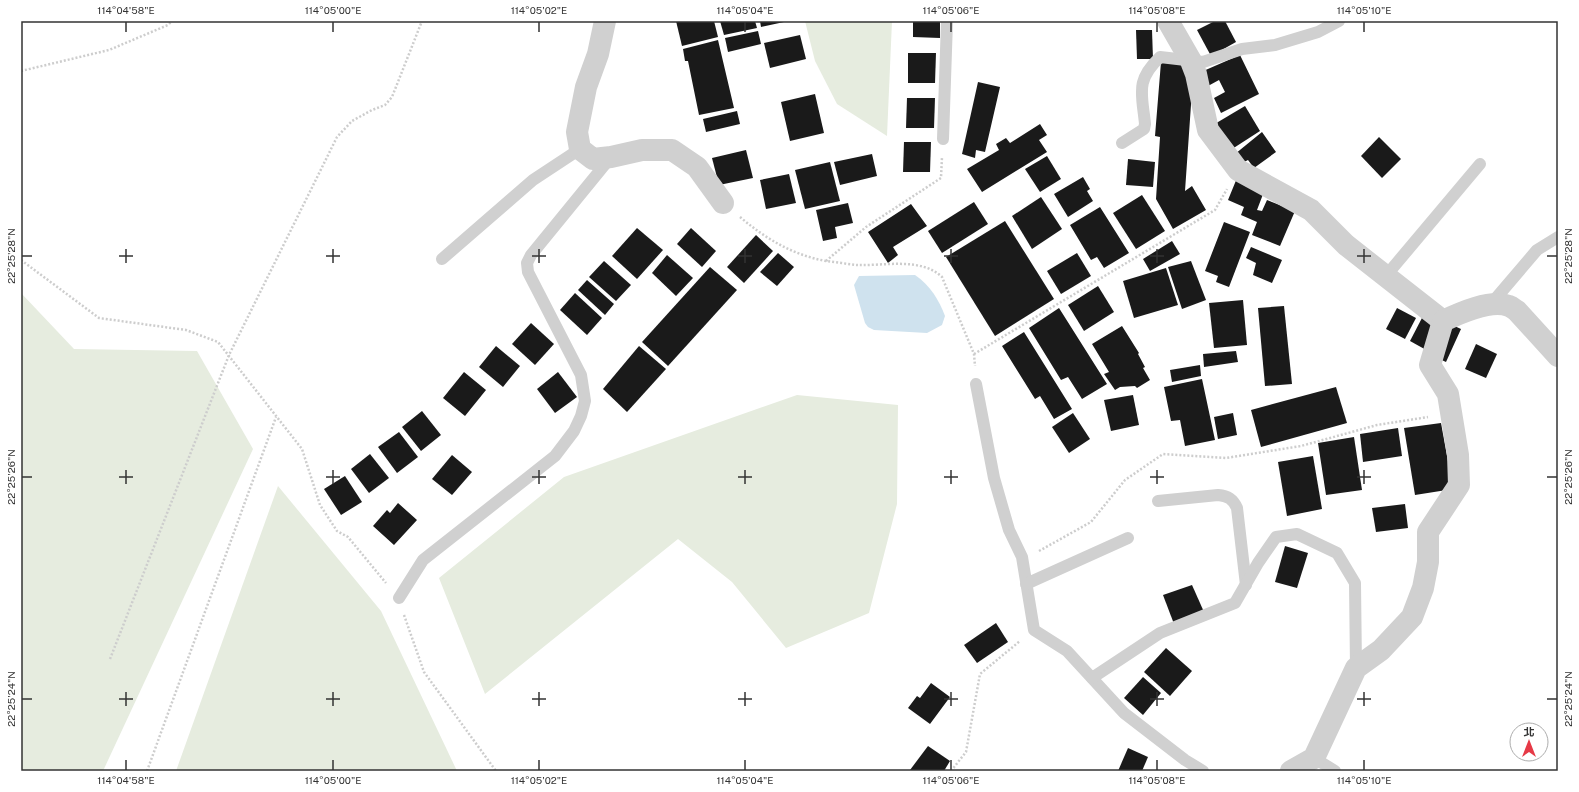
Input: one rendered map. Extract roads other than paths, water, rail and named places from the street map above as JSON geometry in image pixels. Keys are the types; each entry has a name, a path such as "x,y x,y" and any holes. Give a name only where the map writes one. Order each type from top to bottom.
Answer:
{"street":[{"path":"606,21 598,54 586,87 577,132 580,149 593,159 611,157 642,150 672,150 697,167 723,203"},
{"path":"1168,21 1191,60 1196,74 1208,130 1238,170 1311,210 1346,245 1443,321"},
{"path":"1291,771 1314,758 1356,668 1381,650 1412,617 1423,588 1428,562 1428,532 1459,485 1458,455 1448,394 1430,365 1443,321 1463,312 1491,304 1509,306 1517,311 1558,356"}],"lane":[{"path":"943,139 946,21"},
{"path":"1122,143 1144,129 1145,124 1142,92 1143,81 1145,74 1152,64 1160,57 1203,62 1242,49 1275,45 1318,32 1339,21"},
{"path":"442,259 533,180 580,149"},
{"path":"399,598 423,560 555,456 574,431 585,401 581,375 528,272 527,263 531,255 611,157"},
{"path":"1385,276 1480,164"},
{"path":"1491,304 1537,250 1558,237"},
{"path":"976,384 994,478 1009,530 1022,557 1034,630 1067,651 1124,713 1185,760 1203,771"},
{"path":"1158,501 1218,495 1226,496 1233,500 1237,508 1246,585"},
{"path":"1092,678 1160,633 1235,604 1258,563 1276,537 1297,534 1337,553 1355,583 1356,668"},
{"path":"1026,584 1128,538"},
{"path":"1314,758 1335,771"}],"water":[{"path":"915,275 930,288 940,304 945,316 942,325 927,333 874,330 868,327 865,323 854,285 859,276"}]}
